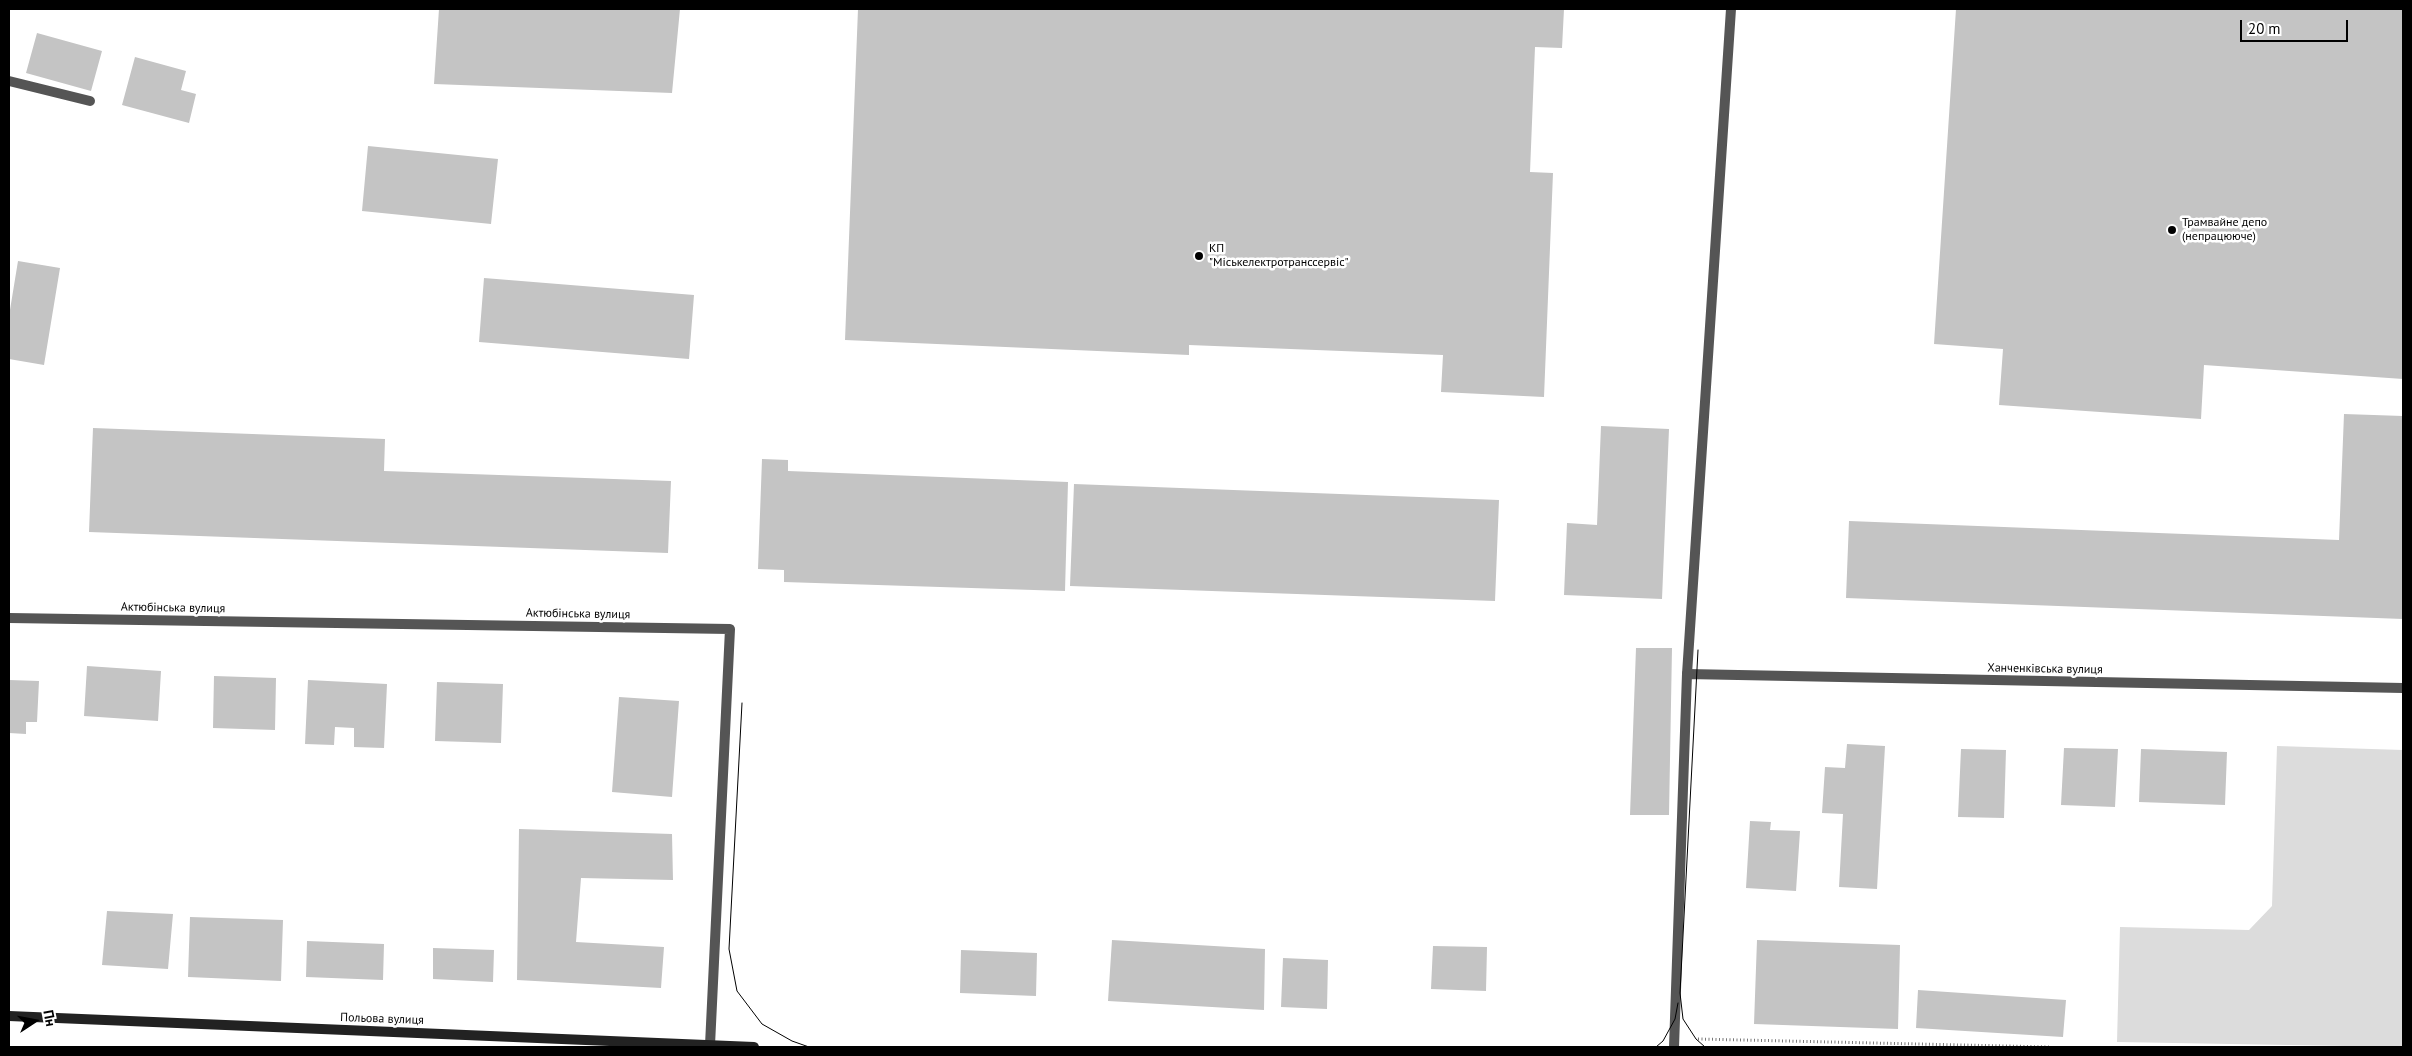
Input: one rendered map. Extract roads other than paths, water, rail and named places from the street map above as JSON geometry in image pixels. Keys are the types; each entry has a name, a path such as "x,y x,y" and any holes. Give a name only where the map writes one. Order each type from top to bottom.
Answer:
{"main road":[{"name":"Польова вулиця","path":"9,1016 754,1047"}],"street":[{"path":"1674,1043 1686,674 1731,9"},
{"path":"9,81 90,101"},
{"name":"Актюбінська вулиця","path":"9,618 730,629 710,1045"},
{"name":"Ханченківська вулиця","path":"1686,674 2403,688"}],"tram line":[{"path":"1698,650 1680,993 1683,1019 1696,1039 1705,1047"},
{"path":"742,703 729,949 737,991 762,1024 792,1041 809,1047"},
{"path":"1656,1047 1663,1041 1675,1019 1678,1003"}],"place":[{"name":"Трамвайне депо (непрацююче)","path":"2172,230"},
{"name":"КП \"Міськелектротранссервіс\"","path":"1199,256"}]}
